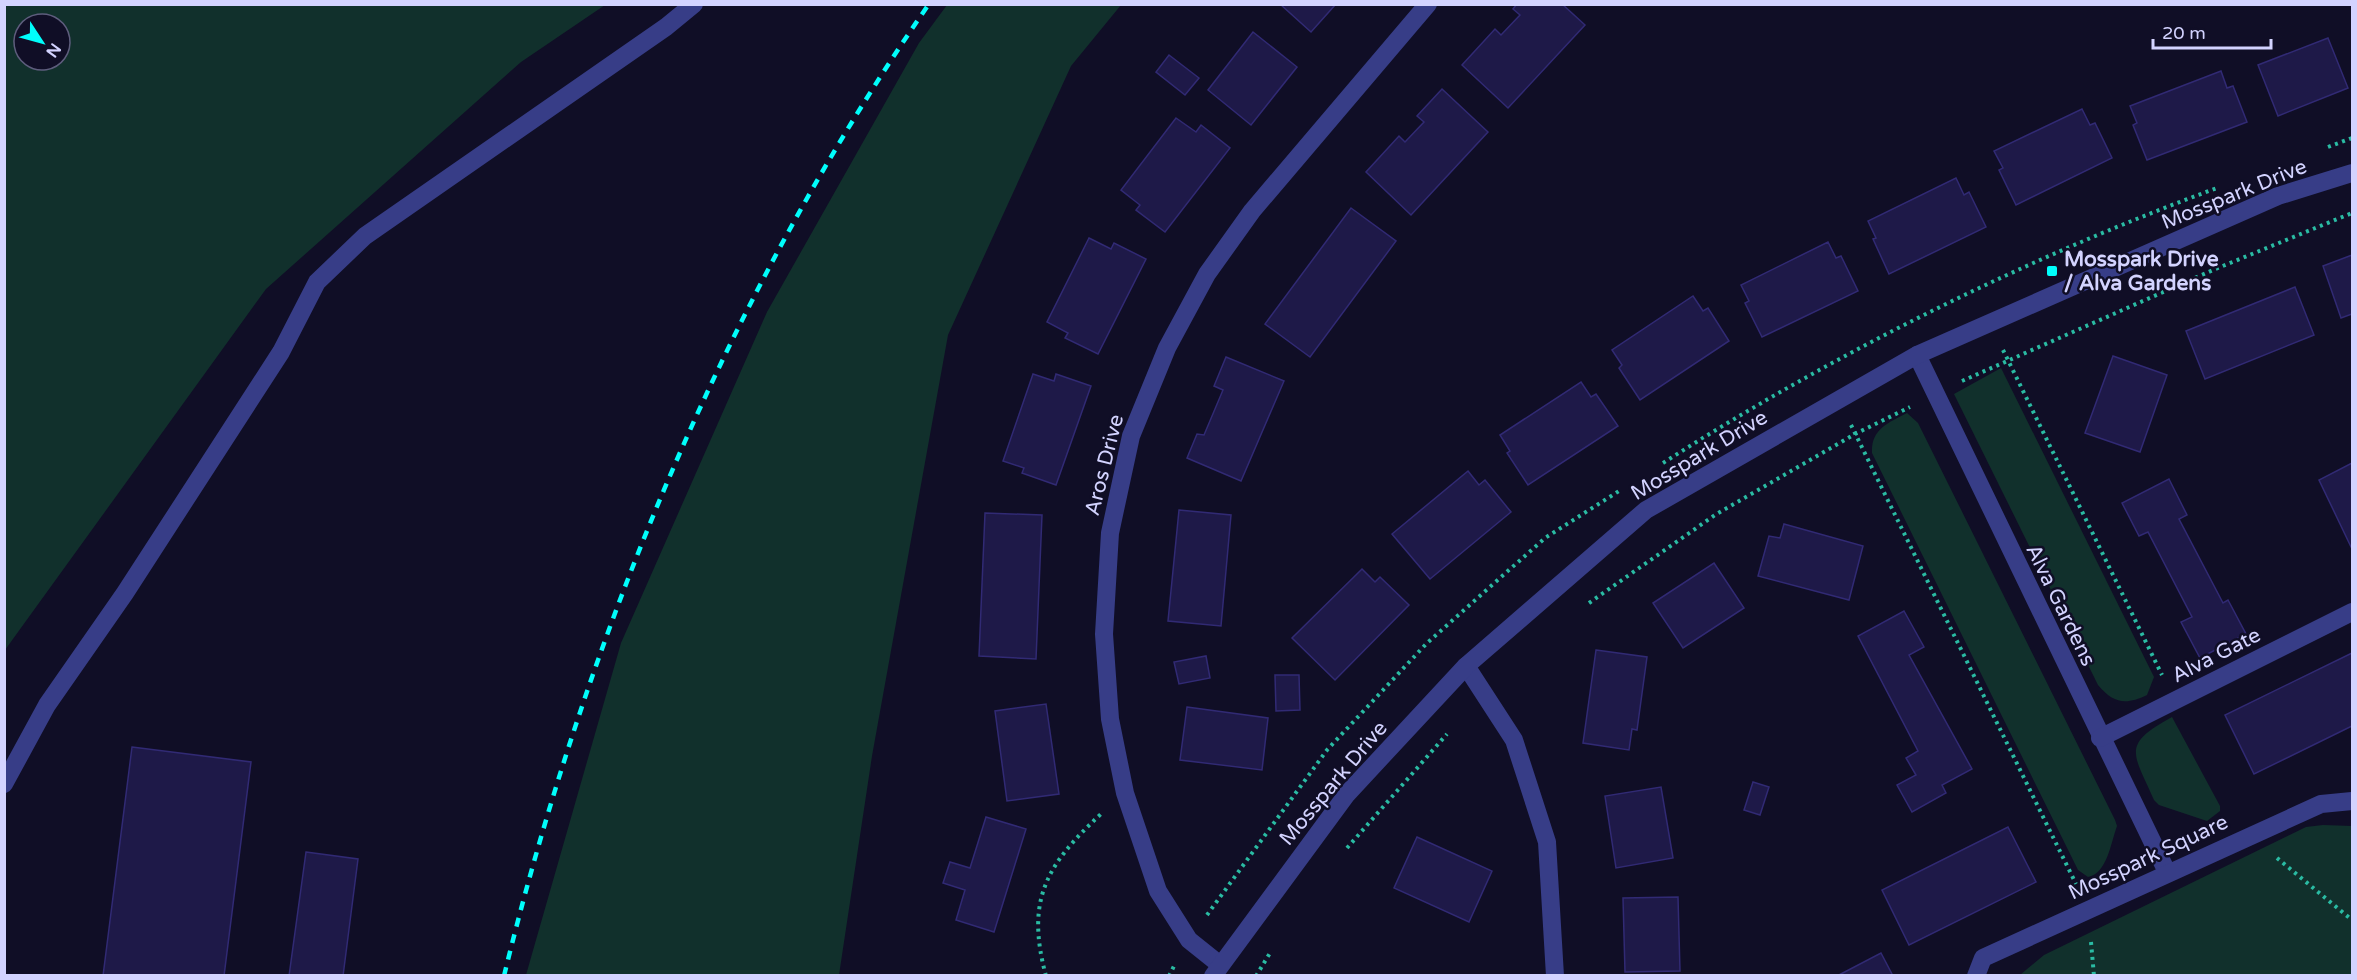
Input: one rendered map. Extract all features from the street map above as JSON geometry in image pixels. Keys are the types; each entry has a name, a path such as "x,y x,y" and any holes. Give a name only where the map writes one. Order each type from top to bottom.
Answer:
{"street":[{"path":"4,784 47,705 125,593 281,352 317,282 365,236 657,33 694,4"},
{"name":"Aros Drive","path":"1216,970 1189,940 1158,891 1125,793 1110,718 1104,634 1110,533 1131,436 1167,348 1207,274 1252,211 1428,4"},
{"name":"Mosspark Drive","path":"1216,970 1347,794 1466,666 1646,510 1917,355 2278,196 2352,173"},
{"name":"Alva Gardens","path":"1917,355 2100,738 2167,872"},
{"name":"Alva Gate","path":"2100,738 2352,612"},
{"path":"1466,666 1514,740 1547,842 1555,975"},
{"name":"Mosspark Square","path":"1976,975 1983,958 2167,872 2321,804 2352,801"}],"path":[{"path":"1578,609 1715,515 1855,434 2007,360 2223,265 2352,213"},
{"path":"1990,323 2175,701"},
{"path":"1838,400 2089,909"},
{"path":"1343,853 1449,732"},
{"path":"1046,975 1041,958 1038,916 1047,876 1074,839 1125,793"},
{"path":"2249,835 2352,920"},
{"path":"1256,975 1276,944"}],"green space":[{"path":"4,5 605,5 521,62 266,289 5,650"},
{"path":"947,5 1121,5 1071,66 948,335 872,756 839,975 526,975 621,643 767,312 919,43"},
{"path":"2001,368 2154,677 2147,695 2121,701 2109,696 2098,685 1954,394"},
{"path":"1907,413 1918,423 2115,820 2117,826 2104,864 2094,875 2088,877 2078,870 1872,453 1874,438 1878,432"},
{"path":"2172,717 2220,806 2220,811 2207,821 2159,805 2154,800 2137,760 2138,743 2145,735"},
{"path":"2352,826 2352,975 2020,975 2044,955 2306,827"}],"building":[{"path":"1280,4 1336,4 1311,32"},
{"path":"1517,4 1562,4 1585,25 1508,108 1462,65 1495,29 1501,35 1520,15 1513,9"},
{"path":"1253,32 1297,67 1251,125 1208,90"},
{"path":"2328,38 2348,88 2278,116 2258,65"},
{"path":"1169,55 1199,78 1185,95 1156,72"},
{"path":"2221,71 2227,88 2233,86 2247,122 2147,160 2133,125 2137,123 2130,106"},
{"path":"1442,89 1488,132 1411,215 1366,172 1399,136 1405,142 1424,122 1417,116"},
{"path":"2082,109 2090,125 2095,123 2112,158 2016,205 1999,170 2003,168 1994,151"},
{"path":"1176,118 1196,132 1201,125 1230,148 1165,232 1136,210 1140,205 1121,190"},
{"path":"1956,178 1964,195 1969,192 1986,227 1889,274 1873,239 1876,238 1868,221"},
{"path":"1351,208 1396,241 1310,357 1265,324"},
{"path":"1089,238 1111,249 1114,243 1146,259 1098,354 1065,338 1068,333 1047,322"},
{"path":"1828,242 1836,258 1841,256 1858,291 1762,337 1745,303 1749,301 1741,285"},
{"path":"2352,255 2352,314 2341,318 2323,266"},
{"path":"2295,287 2314,335 2205,379 2186,331"},
{"path":"1693,296 1703,311 1708,308 1729,341 1640,400 1619,368 1622,365 1612,350"},
{"path":"2113,356 2167,375 2140,452 2085,433"},
{"path":"1226,357 1284,381 1241,481 1187,458 1197,434 1204,435 1223,390 1214,386"},
{"path":"1033,374 1054,381 1056,374 1091,386 1056,485 1022,473 1024,468 1003,461"},
{"path":"1581,382 1591,397 1596,394 1618,426 1528,485 1507,453 1510,451 1500,435"},
{"path":"2352,463 2352,549 2319,480"},
{"path":"1468,471 1479,485 1485,480 1511,512 1430,579 1392,534"},
{"path":"2169,479 2187,515 2179,519 2223,603 2228,600 2246,634 2200,658 2181,622 2192,617 2148,532 2139,536 2122,503"},
{"path":"1179,510 1231,515 1221,626 1168,621"},
{"path":"985,513 1042,515 1036,659 979,656"},
{"path":"1784,524 1863,546 1849,600 1758,576 1769,536 1780,538"},
{"path":"1714,563 1744,608 1683,648 1653,603"},
{"path":"1362,569 1375,582 1380,577 1409,605 1335,680 1292,638"},
{"path":"1904,611 1924,647 1909,655 1972,769 1942,785 1946,793 1912,812 1897,785 1916,775 1906,758 1918,751 1858,636"},
{"path":"1596,650 1647,657 1637,730 1632,729 1629,750 1583,743"},
{"path":"2352,653 2352,726 2254,774 2225,715"},
{"path":"1206,656 1210,678 1179,684 1174,662"},
{"path":"1275,675 1299,675 1300,710 1276,711"},
{"path":"1046,704 1059,794 1007,801 995,711"},
{"path":"1187,707 1268,718 1262,770 1180,760"},
{"path":"132,747 251,762 224,976 103,976"},
{"path":"1753,782 1769,787 1760,815 1744,810"},
{"path":"1661,787 1673,858 1616,868 1605,796"},
{"path":"986,817 1026,829 994,932 956,920 965,890 943,883 950,862 970,868"},
{"path":"2008,827 2036,882 1909,945 1882,890"},
{"path":"1417,837 1492,871 1469,922 1394,888"},
{"path":"306,852 358,859 343,976 289,976"},
{"path":"1678,897 1680,971 1625,972 1623,898"},
{"path":"1881,953 1893,976 1837,976"}],"railway":[{"path":"504,976 538,848 577,721 622,595 672,470 728,349 789,230 856,115 929,4"}],"place":[{"name":"Mosspark Drive / Alva Gardens","path":"2052,271"}]}
